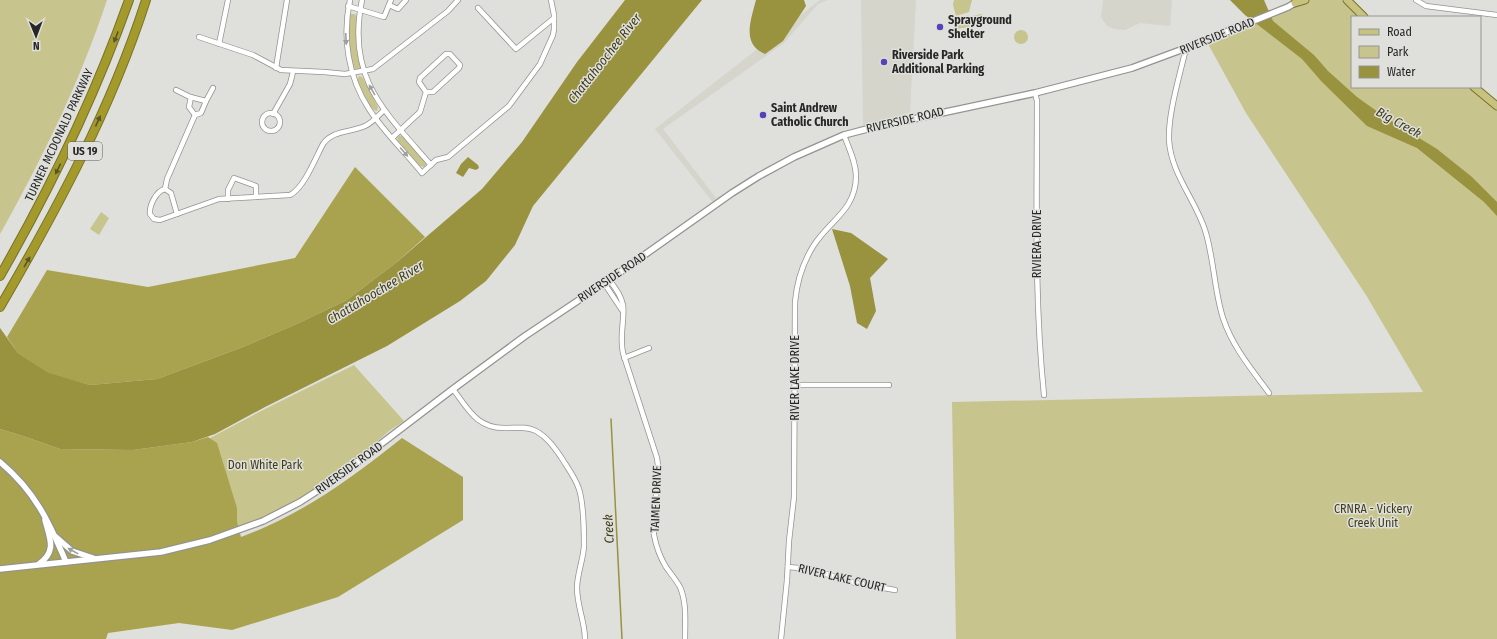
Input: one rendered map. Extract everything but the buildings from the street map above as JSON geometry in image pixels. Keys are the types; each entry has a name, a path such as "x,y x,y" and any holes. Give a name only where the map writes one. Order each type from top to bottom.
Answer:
{"highway":[{"name":"TURNER MCDONALD PARKWAY","path":"0,276 45,195 81,122 105,65 129,0"},
{"name":"US 19","path":"0,307 52,216 85,151 123,64 146,0"}],"main road":[{"path":"1297,2 1305,0"},
{"path":"1347,1 1363,16"},
{"path":"1475,88 1497,106"}],"street":[{"path":"219,44 228,0"},
{"path":"276,68 287,0"},
{"path":"350,0 348,6 346,35 352,73 362,97 375,118 422,173 439,159 448,157 509,106 540,64 553,35 554,18 551,0"},
{"path":"362,0 358,34 363,72 384,110 431,165"},
{"path":"348,6 384,16 390,2 398,9 406,0"},
{"path":"199,37 261,59 281,70 292,72 324,72 340,74 363,72 373,70 448,11 458,0"},
{"path":"1416,0 1426,6 1497,15"},
{"name":"RIVERSIDE ROAD","path":"0,569 143,554 180,548 232,534 263,521 300,502 331,482 525,336 604,284 705,211 759,176 802,153 844,136 899,121 1035,93 1132,68 1242,26 1297,2"},
{"path":"478,8 516,49 554,18"},
{"path":"1186,48 1170,122 1169,141 1172,159 1179,177 1196,208 1205,230 1210,248 1220,306 1228,331 1234,344 1269,393"},
{"path":"446,54 450,54 460,65 460,68 433,92 426,92 419,82 420,78 446,54"},
{"path":"274,114 290,84 292,72"},
{"path":"195,114 201,113 213,88"},
{"path":"176,90 191,97 206,101"},
{"path":"392,138 420,112 426,92"},
{"name":"RIVIERA DRIVE","path":"1035,93 1037,101 1037,304 1039,349 1044,395"},
{"path":"191,97 189,107 195,114"},
{"path":"178,214 170,193 165,190 161,190 149,210 150,214 154,218 160,220 178,214 219,199 286,196 295,193 327,139 335,134 365,126 384,110"},
{"path":"165,190 167,179 195,114"},
{"name":"RIVER LAKE DRIVE","path":"781,639 794,497 795,302 800,274 806,258 815,244 847,208 855,188 855,165 844,136"},
{"path":"228,198 228,190 234,178 256,186 256,198"},
{"name":"TAIMEN DRIVE","path":"609,280 623,307 621,344 624,358 657,458 659,476 653,519 654,533 660,555 682,592 685,607 685,639"},
{"path":"604,284 622,310"},
{"path":"624,358 649,348"},
{"path":"795,385 889,385"},
{"path":"453,389 473,415 483,424 497,428 526,428 535,430 544,436 552,445 576,482 582,508 584,547 578,573 577,589 585,630 585,639"},
{"path":"0,462 23,485 42,510 66,562"},
{"path":"38,565 47,557 51,548 42,510"},
{"path":"54,534 72,551 97,559"},
{"name":"RIVER LAKE COURT","path":"788,567 810,569 855,583 895,590"}],"shaded area":[{"path":"820,0 828,0 818,4 784,43 663,129 716,198 812,145 863,125 861,0 916,0 910,112 809,151 752,182 715,205 655,129"},
{"path":"1103,0 1172,0 1170,26 1140,23 1125,30 1107,26 1101,17"},
{"path":"355,167 425,237 397,262 347,300 243,347 157,379 90,385 50,374 18,353 7,337 47,270 148,287 295,258"},
{"path":"0,429 60,449 133,450 192,442 208,437 217,443 237,508 237,522 241,537 305,507 345,481 402,438 463,477 463,520 338,597 232,630 179,623 108,633 106,639 0,639"}],"green space":[{"path":"0,0 107,0 85,61 59,120 31,177 0,234"},
{"path":"954,0 972,0 969,12 956,16 953,5"},
{"name":"CRNRA - Vickery Creek Unit","path":"1306,0 1342,0 1350,9 1361,16 1351,16 1351,88 1473,88 1497,104 1497,639 956,639 952,402 1423,392 1366,295 1246,113 1207,42 1290,10"},
{"path":"351,14 355,14 357,18 356,45 360,68 357,70 353,67 349,40 348,26"},
{"path":"982,14 984,25 955,29 954,23 973,20 972,16"},
{"path":"1018,30 1024,30 1028,34 1028,40 1024,44 1018,44 1014,40 1014,34"},
{"path":"360,76 363,78 378,107 377,111 370,106 364,96 358,80 358,77"},
{"path":"399,135 403,137 425,162 425,167 420,166 399,142 397,138"},
{"path":"101,212 109,218 99,235 90,229"},
{"name":"Don White Park","path":"354,365 404,421 389,431 331,482 316,492 232,534 195,446 261,411"}],"water":[{"name":"Chattahoochee River","path":"625,0 702,0 533,206 515,245 486,281 460,301 387,346 265,407 215,434 192,442 133,450 60,449 0,429 0,328 18,353 49,373 90,385 157,379 243,347 347,300 397,262 482,189 522,142 577,62"},
{"path":"756,0 804,0 806,6 783,41 765,54 758,50 750,38 750,23"},
{"path":"1230,0 1264,0 1273,21 1314,55 1328,71 1357,97 1385,117 1437,149 1472,177 1497,202 1497,216 1484,202 1417,148 1367,126 1322,82 1302,59 1245,15"},
{"path":"468,157 478,165 479,168 476,170 469,168 463,177 456,173 461,164"},
{"path":"832,229 851,233 888,259 870,278 876,311 867,329 857,323 850,286"}],"waterway":[{"name":"Creek","path":"611,419 622,639"}],"place":[{"name":"Sprayground Shelter","path":"940,27"},
{"name":"Riverside Park Additional Parking","path":"884,62"},
{"name":"Saint Andrew Catholic Church","path":"763,115"}],"water label":[{"name":"Big Creek","path":"1399,122"}]}
